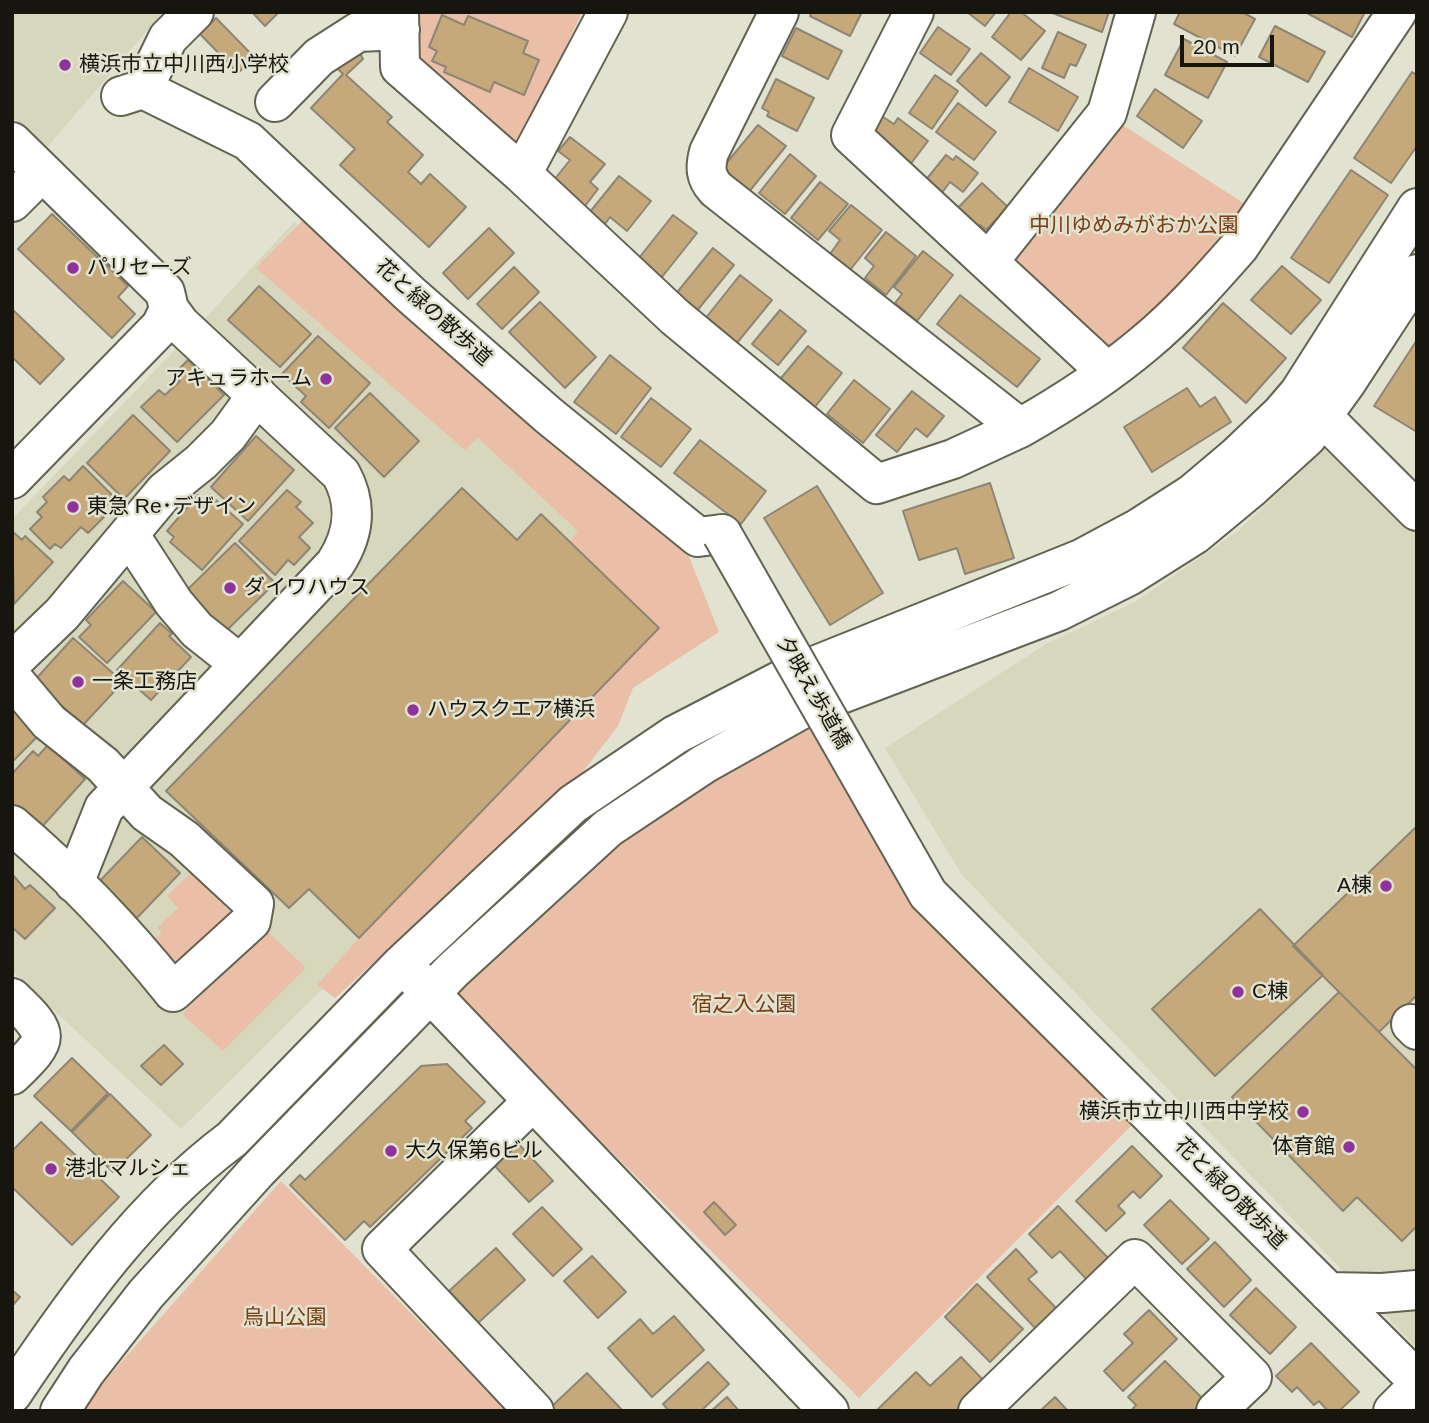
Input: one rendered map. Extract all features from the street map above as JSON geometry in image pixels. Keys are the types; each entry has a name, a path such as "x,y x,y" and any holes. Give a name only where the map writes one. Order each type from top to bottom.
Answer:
{"street":[{"name":"花と緑の散歩道","path":"194,12 168,38 132,92 248,141 410,294 548,415 698,537 722,534"},
{"path":"522,174 608,12"},
{"path":"779,12 709,152 706,171 709,182 1020,428"},
{"path":"914,12 851,135 1107,372"},
{"path":"989,261 1107,113 1136,12"},
{"path":"275,102 319,57 358,32 399,21 400,67 522,174 675,317 877,484 953,459 1020,428 1066,402 1145,344 1240,247 1397,12"},
{"path":"12,142 165,292 169,309 180,324 341,474 349,488 353,513 348,538 335,564 114,798 74,883"},
{"path":"60,1411 86,1371 146,1294 257,1171 453,970 608,828 704,764 804,708 1059,611 1129,576 1194,535 1252,488 1307,437 1311,405 1417,208"},
{"path":"12,1394 58,1325 135,1227 200,1163 232,1139 402,964 573,804 675,735 787,677 1081,559 1139,528 1192,494 1281,414 1311,405 1417,274"},
{"path":"12,479 161,326 169,309"},
{"path":"12,662 62,614 165,491 201,462 228,435 257,395"},
{"path":"1311,405 1417,511"},
{"path":"129,534 174,603 197,631 240,664"},
{"name":"夕映え歩道橋","path":"722,534 904,852"},
{"path":"12,678 49,722 103,765 114,798 147,813 184,839 254,904 251,921 173,992 115,922 26,837 114,798"},
{"name":"花と緑の散歩道","path":"904,852 928,894 1417,1380"},
{"path":"402,964 829,1411"},
{"path":"12,998 41,1028 35,1052 12,1075"},
{"path":"533,1101 382,1249 534,1411"},
{"path":"978,1411 1135,1259 1252,1377 1216,1411"},
{"path":"1328,1292 1382,1293 1417,1290"},
{"path":"1393,1411 1417,1387"}],"shaded area":[{"name":"横浜市立中川西小学校","path":"12,12 163,12 45,150 12,117"},
{"name":"ハウスクエア横浜","path":"294,222 496,410 675,558 658,657 181,1129 12,971 12,519"},
{"name":"横浜市立中川西中学校","path":"1331,443 1417,529 1417,1348 962,875 885,748 1046,644 1137,601 1238,531"}],"green space":[{"path":"416,12 582,12 520,144 505,149 417,66"},
{"name":"中川ゆめみがおか公園","path":"1118,122 1248,206 1226,242 1155,315 1108,351 1010,259"},
{"path":"307,216 684,544 719,632 633,688 618,726 582,773 335,998 317,985 658,628 570,542 578,531 478,438 465,450 256,268"},
{"name":"宿之入公園","path":"817,724 918,908 1139,1118 859,1398 455,996 613,850 723,775"},
{"path":"192,872 239,922 175,977 146,947 162,933 157,928 178,908 167,896"},
{"path":"266,930 306,968 223,1051 182,1014"},
{"name":"烏山公園","path":"281,1181 507,1411 84,1411 95,1392"}],"building":[{"path":"252,12 279,12 265,26"},
{"path":"812,12 862,12 850,36 810,16"},
{"path":"967,12 996,12 985,26"},
{"path":"1011,12 1021,12 1045,31 1021,60 992,37"},
{"path":"1050,12 1109,12 1102,32"},
{"path":"1180,12 1242,12 1255,19 1235,56 1174,24"},
{"path":"1305,12 1365,12 1352,37"},
{"path":"442,15 464,25 468,16 528,41 523,53 539,60 524,95 494,82 490,92 444,72 446,67 432,61 437,51 429,47"},
{"path":"216,18 254,57 238,73 200,34"},
{"path":"1275,26 1325,52 1308,82 1259,57"},
{"path":"938,27 970,49 951,75 920,53"},
{"path":"796,28 842,51 828,79 782,56"},
{"path":"1058,32 1086,45 1076,66 1070,64 1064,78 1042,68"},
{"path":"1184,39 1227,62 1208,98 1165,75"},
{"path":"312,43 358,49 363,59 346,75 392,117 387,122 423,155 408,172 421,184 430,174 466,207 429,247 340,165 355,149 311,108 343,74"},
{"path":"981,53 1010,77 986,106 957,81"},
{"path":"1029,68 1078,97 1058,131 1009,102"},
{"path":"1412,72 1417,75 1417,146 1391,183 1354,158"},
{"path":"935,75 958,91 932,129 909,113"},
{"path":"776,79 814,98 797,131 767,116 769,112 762,108"},
{"path":"1155,89 1202,121 1183,148 1137,116"},
{"path":"958,103 996,132 974,160 936,132"},
{"path":"880,115 894,124 898,118 928,141 906,170 866,133"},
{"path":"758,125 786,146 748,193 720,171"},
{"path":"570,137 605,164 590,182 598,189 582,210 550,185 570,160 558,151"},
{"path":"790,154 816,176 785,214 759,193"},
{"path":"946,155 953,160 956,156 978,173 963,192 950,182 941,194 925,181"},
{"path":"1351,170 1388,195 1329,283 1291,258"},
{"path":"619,176 651,201 627,231 610,217 605,224 590,212"},
{"path":"820,182 848,204 818,240 791,218"},
{"path":"982,183 1008,207 986,230 980,225 973,232 953,213"},
{"path":"851,205 882,230 850,270 830,254 840,240 829,231"},
{"name":"パリセーズ","path":"52,214 128,286 118,297 135,314 112,338 18,249"},
{"path":"673,215 697,233 658,282 635,263"},
{"path":"489,228 514,253 468,299 443,273"},
{"path":"886,232 916,256 886,295 865,278 874,266 865,258"},
{"path":"713,248 734,265 696,312 675,295"},
{"path":"923,251 953,275 917,321 895,303 902,294 894,287"},
{"path":"1282,266 1321,300 1291,334 1251,300"},
{"path":"514,267 539,292 502,329 477,304"},
{"path":"740,275 772,300 732,349 701,324"},
{"path":"259,286 311,334 280,367 228,320"},
{"path":"960,295 1040,359 1017,387 937,324"},
{"path":"540,302 596,357 565,388 509,332"},
{"path":"1223,303 1286,358 1246,403 1183,348"},
{"path":"12,309 64,359 40,384 12,357"},
{"path":"780,310 806,331 778,365 752,344"},
{"name":"アキュラホーム","path":"318,336 370,383 329,428 301,402 306,396 282,374"},
{"path":"1417,340 1417,432 1374,406"},
{"path":"808,346 842,373 811,412 776,384"},
{"path":"610,355 651,388 616,434 574,402"},
{"path":"188,360 224,395 177,442 141,407 159,390 165,395 180,381 173,375"},
{"path":"854,380 890,409 863,443 827,414"},
{"path":"1187,388 1200,407 1215,397 1231,422 1152,472 1124,427"},
{"path":"912,391 944,416 927,437 916,428 897,452 876,435"},
{"path":"370,393 419,441 384,477 335,428"},
{"path":"651,398 691,429 661,467 621,437"},
{"path":"133,415 170,451 124,499 87,463"},
{"path":"256,436 294,470 248,521 211,487"},
{"path":"700,440 766,491 741,524 674,473"},
{"name":"東急 Re･デザイン","path":"83,466 114,497 100,512 105,516 88,533 81,527 61,548 55,544 50,549 30,529 42,517 37,512 47,502 43,497 64,476 69,481"},
{"path":"990,483 1014,558 965,574 957,548 919,560 903,511"},
{"path":"817,486 883,593 830,625 764,518"},
{"name":"ハウスクエア横浜","path":"462,488 517,540 541,514 659,628 359,938 309,889 289,908 166,791"},
{"path":"287,490 301,502 296,507 313,523 299,537 310,548 294,565 288,560 275,575 239,541"},
{"path":"198,495 204,501 210,495 243,524 202,570 170,542 174,537 167,531"},
{"path":"12,531 22,540 25,536 53,562 14,604"},
{"name":"ダイワハウス","path":"235,543 275,583 224,633 184,593"},
{"path":"123,581 156,612 107,663 79,637 91,625 86,620"},
{"path":"160,623 172,634 169,636 191,657 151,700 117,670"},
{"name":"一条工務店","path":"73,638 123,682 83,725 34,681"},
{"path":"12,698 45,729 12,762"},
{"path":"48,745 85,779 40,829 12,804 12,774 33,751 38,756"},
{"name":"A棟","path":"1417,826 1417,995 1379,1032 1293,946"},
{"path":"142,837 180,873 133,922 95,886"},
{"path":"12,874 25,889 30,885 55,908 25,939 12,930"},
{"name":"C棟","path":"1260,909 1323,975 1215,1076 1152,1009"},
{"name":"体育館","path":"1339,992 1417,1070 1417,1226 1402,1241 1357,1197 1343,1211 1232,1097"},
{"path":"164,1045 183,1064 161,1085 141,1066"},
{"path":"72,1058 108,1093 71,1131 34,1096"},
{"name":"大久保第6ビル","path":"447,1064 485,1102 465,1121 472,1128 370,1227 364,1221 345,1240 290,1185 300,1175 305,1180 421,1066"},
{"path":"110,1094 151,1135 113,1172 72,1132"},
{"name":"港北マルシェ","path":"41,1122 119,1197 72,1245 12,1187 12,1151"},
{"path":"515,1140 553,1181 529,1202 491,1162"},
{"path":"1132,1146 1162,1176 1140,1198 1133,1191 1118,1206 1125,1213 1106,1231 1076,1201"},
{"path":"1170,1200 1209,1239 1182,1264 1144,1225"},
{"path":"714,1202 736,1225 725,1235 704,1212"},
{"path":"1058,1206 1111,1261 1089,1282 1060,1251 1052,1258 1029,1234"},
{"path":"542,1207 582,1249 553,1276 513,1234"},
{"path":"1215,1242 1251,1280 1224,1307 1187,1269"},
{"path":"496,1248 525,1280 478,1323 449,1291"},
{"path":"1016,1249 1037,1272 1028,1279 1057,1309 1036,1329 987,1277"},
{"path":"592,1256 626,1292 598,1318 564,1281"},
{"path":"977,1284 1023,1329 990,1362 945,1317"},
{"path":"1256,1288 1296,1327 1270,1354 1230,1315"},
{"path":"12,1290 20,1297 12,1306"},
{"path":"1149,1310 1177,1339 1123,1391 1104,1371 1133,1343 1124,1334"},
{"path":"674,1316 704,1350 652,1397 608,1348 640,1319 653,1334"},
{"path":"1311,1343 1359,1392 1339,1411 1328,1411 1319,1401 1314,1405 1297,1387 1292,1392 1276,1376"},
{"path":"961,1357 986,1383 956,1411 876,1411 916,1372 930,1386"},
{"path":"1165,1361 1204,1400 1193,1411 1131,1411 1136,1405 1128,1397"},
{"path":"708,1362 729,1384 701,1411 669,1411 663,1404"},
{"path":"587,1373 623,1411 552,1411 550,1408"},
{"path":"727,1397 739,1411 711,1411"},
{"path":"1055,1397 1068,1411 1040,1411"}],"place":[{"name":"横浜市立中川西小学校","path":"65,65"},
{"name":"パリセーズ","path":"73,268"},
{"name":"アキュラホーム","path":"326,379"},
{"name":"東急 Re･デザイン","path":"73,507"},
{"name":"ダイワハウス","path":"230,588"},
{"name":"一条工務店","path":"78,682"},
{"name":"ハウスクエア横浜","path":"413,710"},
{"name":"A棟","path":"1386,886"},
{"name":"C棟","path":"1238,992"},
{"name":"横浜市立中川西中学校","path":"1303,1112"},
{"name":"体育館","path":"1349,1147"},
{"name":"大久保第6ビル","path":"391,1151"},
{"name":"港北マルシェ","path":"51,1169"}]}
